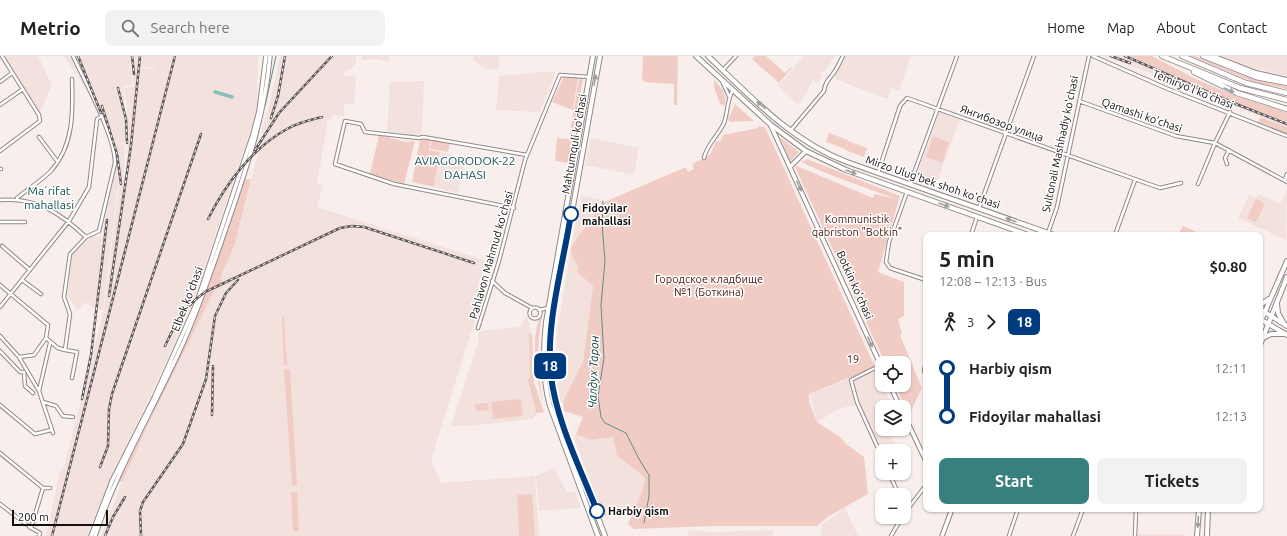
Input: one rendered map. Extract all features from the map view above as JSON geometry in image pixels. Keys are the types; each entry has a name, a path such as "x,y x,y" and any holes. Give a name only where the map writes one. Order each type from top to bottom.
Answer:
{"highway":[{"path":"1162,56 1240,88 1287,100"},
{"path":"1182,56 1246,83 1287,93"},
{"path":"1203,56 1245,73 1287,83"},
{"path":"1169,59 1229,90 1287,108"}],"main road":[{"name":"Elbek ko'chasi","path":"91,536 112,481 154,398 197,302 253,134 259,111 266,56"},
{"name":"Elbek ko'chasi","path":"95,536 113,489 180,352 203,298 257,134 262,112 270,56"},
{"name":"Mahtumquli ko'chasi","path":"594,56 549,309 544,356 547,395 598,536"},
{"name":"Mahtumquli ko'chasi","path":"600,56 553,318 550,356 551,380 557,407 605,536"},
{"name":"Botkin ko'chasi","path":"696,56 771,125 804,150"},
{"path":"708,56 790,131 807,143 804,150 790,167"},
{"path":"1212,56 1256,73 1287,80"},
{"path":"592,66 597,67"},
{"name":"Botkin ko'chasi","path":"771,125 876,356"},
{"name":"Mirzo Ulug'bek shoh ko'chasi","path":"807,143 838,158 1043,232"},
{"name":"Mirzo Ulug'bek shoh ko'chasi","path":"804,150 846,170 1020,232"},
{"path":"907,192 910,184"},
{"path":"1263,309 1270,299 1287,261"},
{"path":"1263,338 1287,276"},
{"path":"1263,302 1270,299"},
{"path":"1276,302 1278,313 1286,325"},
{"path":"1263,311 1286,325"},
{"path":"1263,312 1268,323"},
{"path":"1263,318 1271,315"},
{"path":"1263,321 1287,335"},
{"path":"1263,338 1274,334 1287,335"},
{"path":"911,430 923,455"},
{"path":"941,536 949,512"},
{"path":"1197,536 1199,512"},
{"path":"1207,536 1208,512"}],"street":[{"path":"0,150 40,121 39,116 2,56"},
{"path":"65,350 70,314 64,297 70,254 86,237 98,232 100,229 115,159 102,118 73,56"},
{"path":"723,70 736,56"},
{"path":"790,131 824,91 825,84 829,76 835,72 843,56"},
{"path":"910,184 957,56"},
{"path":"979,208 1034,56"},
{"name":"Sultonali Mashhadiy ko'chasi","path":"1049,232 1056,207 1088,56"},
{"name":"Temiryo'l ko'chasi","path":"1093,56 1168,89 1230,112 1287,136"},
{"path":"0,82 12,73"},
{"name":"Pahlavon Mahmud ko'chasi","path":"478,328 514,208 527,155 560,75 590,77"},
{"path":"16,198 50,171 67,144 72,124 72,79"},
{"path":"721,79 729,97"},
{"path":"0,105 22,89"},
{"path":"704,158 707,148 723,125 728,111 729,97 733,90"},
{"name":"Янгибозор улица","path":"878,173 900,106 907,98 1007,132 1160,188 1181,183"},
{"name":"Qamashi ko'chasi","path":"1079,101 1176,136 1215,142 1286,181"},
{"path":"1198,184 1215,142 1230,112"},
{"path":"0,307 69,221 89,187 97,120 100,117"},
{"path":"514,208 394,184 335,164 345,121 361,124 365,132 418,138 423,136 527,155"},
{"path":"39,137 57,161"},
{"path":"1227,164 1225,158 1229,150"},
{"path":"1286,181 1287,174"},
{"path":"1116,232 1135,180"},
{"path":"907,192 886,254 886,264 890,268 923,279"},
{"path":"0,200 16,198 42,204 69,221 86,237"},
{"path":"972,232 977,217"},
{"path":"0,222 25,222"},
{"path":"2,246 30,270"},
{"path":"22,280 41,294"},
{"path":"492,281 505,293 532,308 539,310 549,309"},
{"path":"0,286 48,325 46,338 34,355 19,356"},
{"path":"532,308 530,314 534,318 540,316 539,310"},
{"path":"0,336 19,356 39,391 52,432 35,434 0,405"},
{"path":"46,338 50,343 65,350 77,352 72,378"},
{"path":"39,391 50,343"},
{"path":"0,351 20,372 24,372 25,386 34,393"},
{"path":"875,370 851,380 859,406 876,444"},
{"path":"43,402 56,406 63,416 73,417"},
{"path":"0,453 43,488 50,488"},
{"path":"30,528 43,488"},
{"path":"911,504 923,489"},
{"path":"0,504 40,534"},
{"path":"1009,536 1017,512"},
{"path":"1073,536 1082,512"},
{"path":"1135,536 1136,512"},
{"path":"891,536 898,524"}],"shaded area":[{"path":"3,56 38,56 52,85 39,114"},
{"path":"64,56 258,56 257,102 252,127 237,171 230,181 233,182 194,299 188,303 192,305 108,483 87,536 46,536 60,472 64,467 104,309 120,179 125,179 128,146 127,103 123,88 134,86 132,67 154,69 157,57 153,68 132,66 129,58 133,84 122,87 125,100 121,101 125,124 124,178 119,178 103,310 95,309 85,302 77,311 67,295 72,253 92,236 102,237 114,158 101,118 85,87"},
{"path":"280,56 357,56 355,65 342,75 356,76 354,104 344,104 344,116 333,115 332,119 328,119 317,184 323,185 317,207 487,261 479,282 486,285 431,460 441,483 535,476 539,536 101,536 129,464 215,289 225,285 220,279 235,244 258,152 256,150 266,136 261,133 270,102"},
{"path":"361,56 390,56 389,62 376,59 362,60"},
{"path":"473,56 499,56 499,68 488,70 473,60"},
{"path":"804,56 835,56 825,71 820,72 823,75 818,83 813,80 807,90 809,91 798,104 778,86"},
{"path":"844,56 911,56 899,91 891,88 887,99 835,79 835,75"},
{"path":"1103,56 1130,56 1226,99 1287,122 1287,127 1178,83"},
{"path":"1222,56 1287,56 1287,76 1246,66"},
{"path":"556,71 540,112 496,110 499,76"},
{"path":"424,81 422,133 415,136 387,131 390,82"},
{"path":"940,109 961,116 936,185 916,177"},
{"path":"591,138 639,148 634,175 585,165"},
{"path":"440,152 466,159 458,193 434,187"},
{"path":"1287,190 1286,240 1238,218 1249,195 1256,198 1258,194 1280,204"},
{"path":"582,196 602,200 602,203 571,247"},
{"path":"571,249 578,267 577,272 593,286 583,361 567,397 563,402 560,402 556,353 557,332"},
{"path":"527,317 532,336 534,383 544,412 536,413 533,419 470,426 451,426 479,339 478,333 482,331 519,327"},
{"path":"875,368 875,392 886,392 889,400 875,400 875,436 893,436 891,437 894,443 877,444 856,405 841,408 817,422 810,394"},
{"path":"576,434 592,440 614,437 617,456 636,470 645,479 643,489 635,507 606,519 573,436"},
{"path":"554,468 567,492 575,491 581,508 539,511 536,476"},
{"path":"845,508 858,536 821,536 821,525"},
{"path":"688,530 713,532 773,530 773,536 688,536"},
{"path":"1138,534 1184,534 1184,536 1138,536"}],"green space":[{"path":"643,56 678,56 677,105 674,105 674,84 645,82 642,79"},
{"path":"755,56 766,56 785,73 791,67 792,68 779,83 752,59"},
{"path":"1130,56 1152,56 1196,79 1228,93 1287,112 1287,122 1226,99"},
{"path":"1190,56 1195,56 1242,75 1287,86 1287,89 1253,82"},
{"path":"578,77 573,110 552,102 563,78"},
{"path":"579,78 583,79 568,163 555,161 557,138 569,139"},
{"path":"714,80 725,95 726,99 724,106 720,104 714,87"},
{"path":"735,104 754,121 729,122 728,117 730,116"},
{"path":"1260,117 1287,127 1287,135 1258,123"},
{"name":"Городское кладбище №1 (Боткина)","path":"758,126 765,127 875,367 809,394 809,402 817,422 840,437 846,444 864,457 868,494 829,516 817,526 713,526 634,529 628,524 643,489 645,479 636,470 617,456 613,437 592,440 576,434 583,417 564,411 563,402 583,361 593,286 577,272 578,267 571,253 571,247 602,203 686,167 688,172 694,169 692,164 710,155 716,141 720,142 723,135 758,128"},
{"path":"829,133 848,140 845,149 826,142"},
{"path":"379,135 406,142 415,141 404,184 370,174"},
{"path":"933,136 949,142 942,163 926,157"},
{"path":"780,137 799,152 790,162"},
{"path":"423,138 431,140 429,150 440,152 434,187 412,182 420,140"},
{"path":"432,140 450,143 448,152 430,149"},
{"path":"848,141 867,148 864,157 845,150"},
{"name":"Kommunistik qabriston \"Botkin\"","path":"807,159 900,196 878,272 904,282 904,316 898,319 902,334 900,335 909,356 882,356 795,167 797,166 873,198 875,194 896,199 828,174 801,162"},
{"path":"244,179 251,179 235,244 220,278 225,285 215,289 149,423 122,482 118,481 187,340 203,301"},
{"path":"1256,199 1265,203 1256,222 1247,218"},
{"path":"1183,226 1196,232 1180,232"},
{"path":"542,315 538,358 543,402 538,383 535,357 536,332 538,322"},
{"path":"282,317 284,318 287,365 284,365"},
{"path":"529,333 531,333 532,336 534,383 544,412 536,413 533,419 536,410 528,380 530,378"},
{"name":"Kommunistik qabriston \"Botkin\"","path":"911,362 922,388 911,411 911,400 902,400 898,392 911,392"},
{"path":"290,369 297,485 292,486 284,370"},
{"path":"521,399 523,416 493,419 491,402"},
{"path":"488,403 489,410 476,411 475,404"},
{"path":"291,492 297,492 299,531 293,531"},
{"path":"532,494 535,536 519,536 517,495"}],"waterway":[{"path":"265,106 276,56"},
{"path":"215,92 232,97"},
{"name":"Чалдух Тарон","path":"603,201 602,223 605,261 601,305 604,358 598,396 601,417 605,423 626,433 649,475 649,496 644,523"}],"railway":[{"path":"78,56 101,113"},
{"path":"132,56 134,74"},
{"path":"109,296 131,145 140,56"},
{"path":"52,536 175,56"},
{"path":"271,118 278,96 285,56"},
{"path":"255,150 279,113 332,56"},
{"path":"1111,56 1130,63"},
{"path":"1125,56 1231,102 1287,124"},
{"path":"118,88 126,119 127,143"},
{"path":"102,106 117,154 121,184"},
{"path":"208,219 231,181 262,146 291,127 322,117"},
{"path":"100,467 108,446 109,409 112,394 201,134"},
{"path":"82,399 91,355 107,220"},
{"path":"165,346 173,329 185,310 205,292 340,228 352,226 364,227 474,263"},
{"path":"141,536 140,511 143,502 183,444 206,379 215,316 226,293 238,280"},
{"path":"212,415 213,366"},
{"path":"105,536 113,517 125,497"}],"bus line":[{"name":"18","path":"571,214 551,329 550,372 554,395 560,414 597,511"}],"place":[{"name":"Fidoyilar mahallasi","path":"571,214"},
{"name":"Harbiy qism","path":"597,511"}],"district":[{"name":"AVIAGORODOK-22 DAHASI","path":"465,167"},
{"name":"Maʼrifat mahallasi","path":"49,197"}],"park label":[{"name":"19","path":"853,359"}]}
